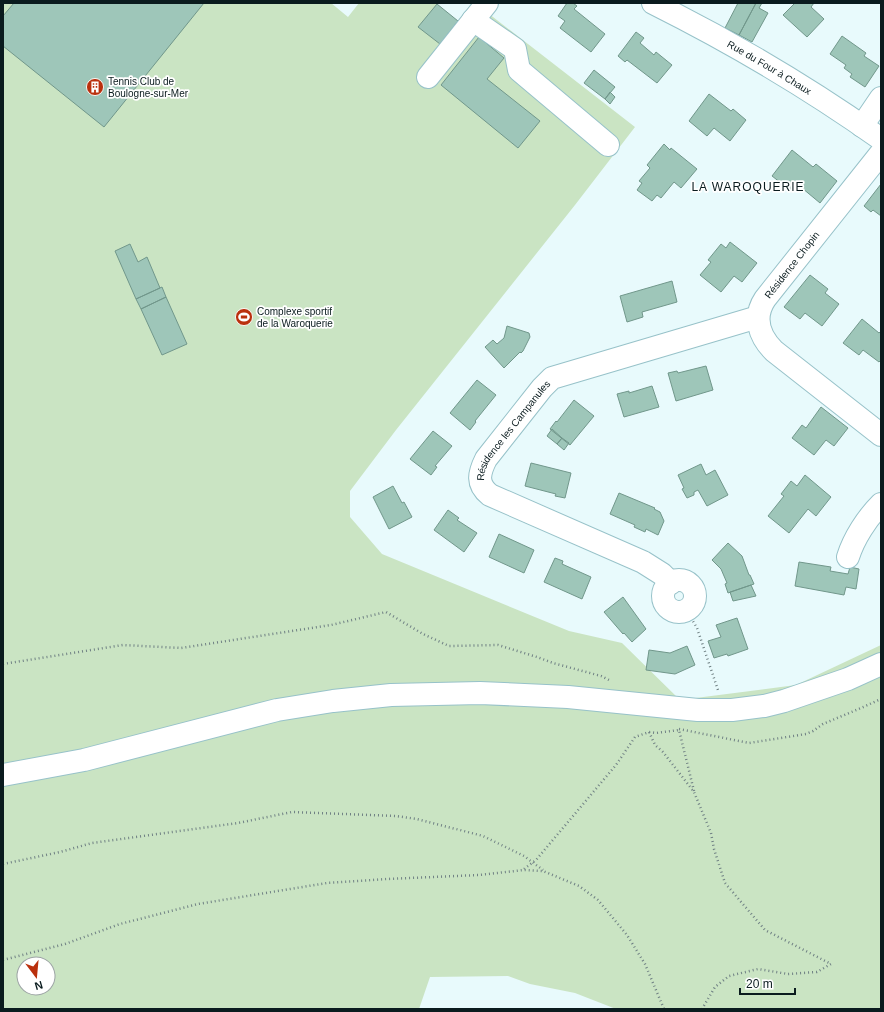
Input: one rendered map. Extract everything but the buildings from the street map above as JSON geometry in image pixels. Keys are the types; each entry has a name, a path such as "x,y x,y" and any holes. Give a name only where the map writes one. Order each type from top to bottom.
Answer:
{"street":[{"path":"428,77 488,3"},
{"name":"Rue du Four à Chaux","path":"653,3 725,40 764,63 862,126 881,140"},
{"path":"474,20 515,49 519,70 608,145"},
{"path":"862,126 881,98"},
{"name":"Résidence Chopin","path":"758,317 759,310 765,299 881,153"},
{"path":"758,317 758,323 762,335 774,351 881,435"},
{"name":"Résidence les Campanules","path":"687,610 680,613 675,612 670,610 665,605 663,600 663,592 671,583 662,574 643,562 490,495 482,487 480,475 481,469 486,459 542,388 552,378 758,317"},
{"path":"848,557 856,539 869,518 881,504"},
{"path":"3,775 84,760 277,710 314,703 370,697 442,693 582,698 688,709 724,710 752,708 784,701 848,679 881,664"}],"path":[{"path":"687,610 697,628 724,710"},
{"path":"3,664 123,645 181,648 331,625 386,612 423,634 449,646 498,645 537,656 552,663 601,676 612,682"},
{"path":"524,870 532,863 616,765 635,737 649,732 656,733 679,730 749,743 764,741 806,734 823,724 881,698"},
{"path":"688,709 679,730 694,792 712,833 714,849 725,883 765,930 831,964 817,972 788,974 758,969 729,976 715,986 702,1009"},
{"path":"649,732 655,745 663,752 694,792"},
{"path":"3,864 60,852 92,843 238,822 292,812 396,816 417,819 484,836 524,856 543,871 579,886 598,900 626,935 645,964 664,1009"},
{"path":"3,960 65,944 120,924 198,904 328,883 479,875 524,870 543,871"}],"green space":[{"path":"3,3 331,3 348,17 359,3 435,3 458,21 472,3 475,3 635,127 396,430 350,491 350,517 382,554 569,631 622,643 680,700 796,685 881,645 881,1009 616,1009 575,993 530,984 508,976 430,977 419,1009 3,1009"}],"place":[{"name":"Tennis Club de Boulogne-sur-Mer","path":"95,87"},
{"name":"Complexe sportif de la Waroquerie","path":"244,317"}],"district":[{"name":"LA WAROQUERIE","path":"748,187"}]}
